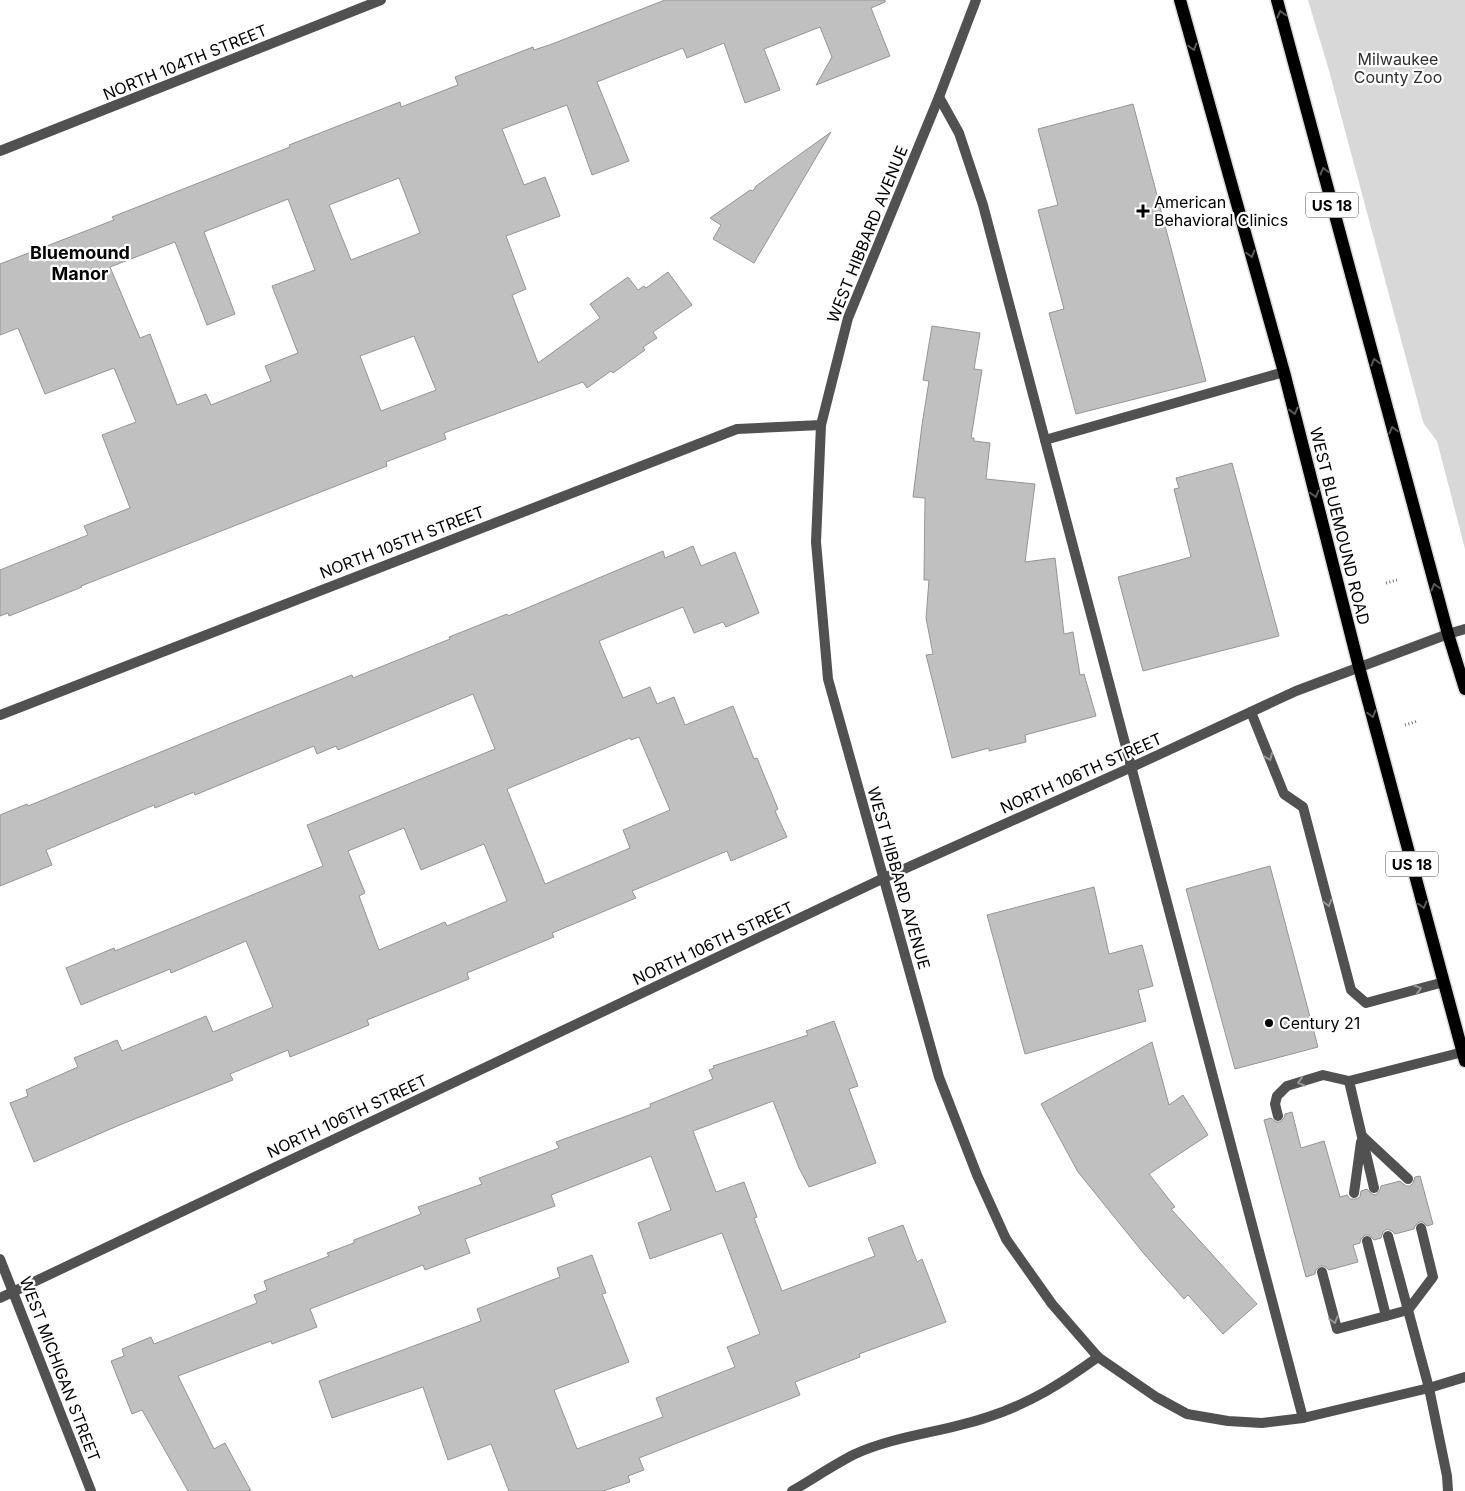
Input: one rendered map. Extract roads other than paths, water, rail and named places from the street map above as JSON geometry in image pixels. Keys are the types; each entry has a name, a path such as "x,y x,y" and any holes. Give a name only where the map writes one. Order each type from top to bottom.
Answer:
{"main road":[{"name":"WEST BLUEMOUND ROAD","path":"1180,0 1284,372 1359,667 1464,1056"},
{"name":"US 18","path":"1278,0 1448,634 1465,689"}],"street":[{"name":"NORTH 104TH STREET","path":"0,151 381,0"},
{"name":"WEST HIBBARD AVENUE","path":"976,0 848,318 822,425 816,542 828,679 939,1077 977,1175 1006,1240 1052,1304 1098,1357 1156,1397 1187,1414 1262,1423 1303,1418 1429,1388 1465,1377"},
{"path":"938,97 959,133 983,205 1303,1418"},
{"path":"1045,440 1284,372"},
{"name":"NORTH 105TH STREET","path":"0,715 663,456 737,429 822,425"},
{"name":"NORTH 106TH STREET","path":"0,1298 884,878 1132,768 1296,691 1465,629"},
{"path":"1251,712 1284,794 1303,807 1351,990 1366,1003 1444,982"},
{"path":"1278,1116 1275,1104 1278,1096 1287,1086 1323,1076 1349,1081 1464,1056"},
{"path":"1349,1081 1374,1188"},
{"path":"1362,1136 1408,1179"},
{"path":"1354,1193 1362,1136"},
{"path":"1322,1272 1336,1329 1408,1310 1432,1277 1421,1228"},
{"path":"1388,1236 1429,1388 1447,1476 1448,1491"},
{"path":"1367,1241 1386,1316"},
{"name":"WEST MICHIGAN STREET","path":"0,1258 91,1491"},
{"path":"792,1491 856,1454 893,1441 988,1417 1022,1404 1054,1388 1098,1357"}],"place":[{"name":"American Behavioral Clinics","path":"1143,211"},
{"name":"Century 21","path":"1269,1023"}],"district":[{"name":"Bluemound Manor","path":"80,262"}],"park label":[{"name":"Milwaukee County Zoo","path":"1398,68"}]}
